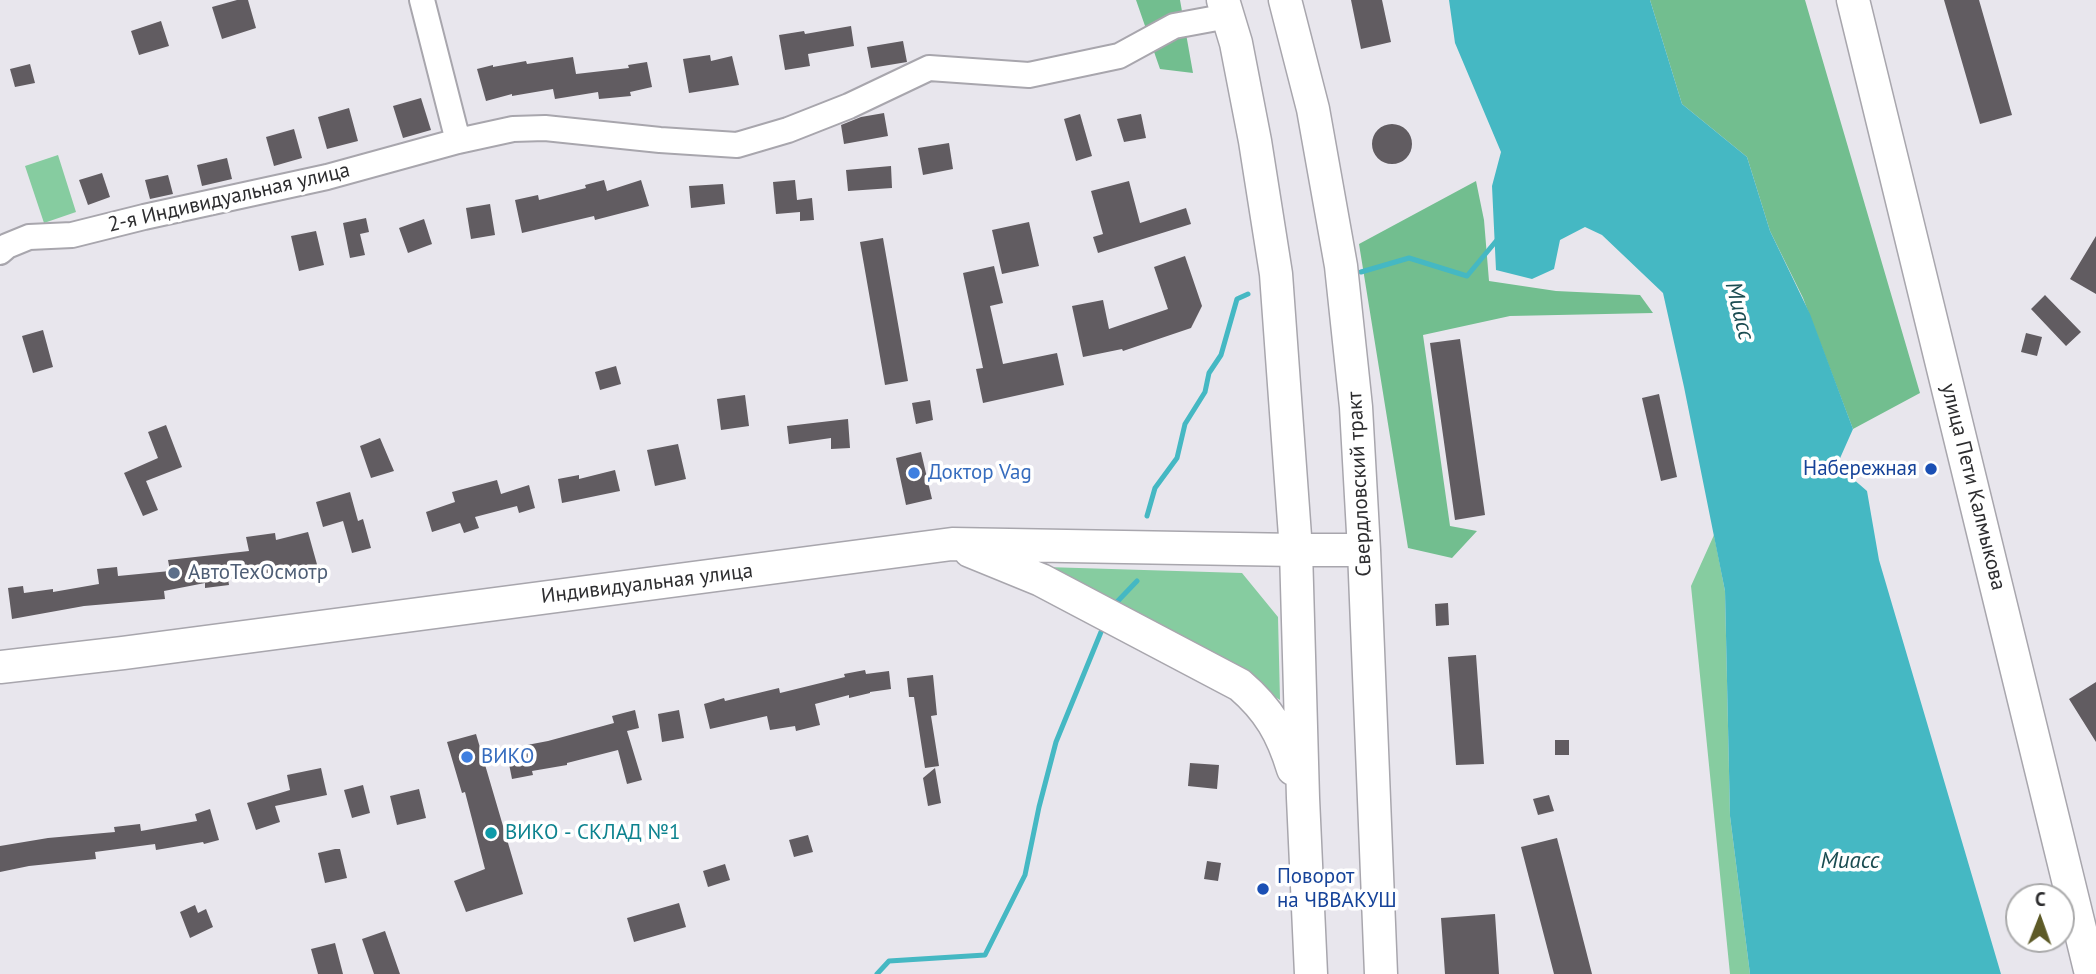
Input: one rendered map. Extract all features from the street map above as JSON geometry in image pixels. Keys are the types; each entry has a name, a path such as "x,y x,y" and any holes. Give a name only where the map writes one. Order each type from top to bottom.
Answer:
{"main road":[{"name":"Свердловский тракт","path":"1285,0 1313,109 1341,266 1356,407 1381,974"},
{"name":"улица Пети Калмыкова","path":"1853,0 2091,974"},
{"path":"1226,8 1236,43 1255,141 1276,274 1296,550 1311,974"},
{"name":"Индивидуальная улица","path":"0,667 952,544 1364,550"},
{"path":"952,544 1041,580 1240,685 1257,699 1273,719 1286,747 1303,799"}],"street":[{"path":"422,0 458,141"},
{"name":"2-я Индивидуальная улица","path":"0,252 7,246 29,237 72,235 144,216 327,177 458,141 513,129 545,128 737,145 788,130 849,106 929,68 1028,75 1119,56 1174,26 1226,8"}],"green space":[{"path":"1136,0 1180,0 1193,73 1160,69"},
{"path":"1650,0 1805,0 1920,393 1853,429 1803,298 1770,231 1747,157 1682,104"},
{"path":"58,155 76,212 44,223 25,166"},
{"path":"1476,181 1484,220 1489,281 1556,291 1640,295 1653,313 1510,316 1423,335 1450,526 1477,531 1452,558 1408,548 1359,244"},
{"path":"1714,535 1725,591 1730,816 1750,974 1730,974 1691,586"},
{"path":"1046,567 1242,573 1278,617 1280,700 1177,637"}],"water":[{"name":"Миасс","path":"1449,0 1650,0 1682,104 1747,157 1770,231 1810,314 1853,429 1837,465 1867,491 1879,560 2001,974 1750,974 1730,816 1725,591 1663,293 1602,235 1585,227 1560,240 1554,269 1532,279 1496,270 1492,186 1501,152 1455,43"}],"building":[{"path":"248,0 256,28 222,39 212,7"},
{"path":"1351,0 1382,0 1391,42 1361,49"},
{"path":"1944,0 1979,0 2012,115 1980,124"},
{"path":"161,21 169,46 139,55 131,31"},
{"path":"851,26 854,46 808,54 810,66 785,70 779,35 804,31 805,34"},
{"path":"903,41 907,62 871,68 867,47"},
{"path":"710,55 711,61 732,56 739,85 689,93 683,59"},
{"path":"573,57 576,74 629,68 628,65 647,62 652,87 630,92 631,96 599,99 598,92 555,99 553,89 512,94 486,101 477,69"},
{"path":"30,64 35,83 15,87 10,69"},
{"path":"421,98 431,130 403,138 393,106"},
{"path":"349,108 358,141 327,149 318,117"},
{"path":"884,113 888,136 844,144 841,125 861,117"},
{"path":"1080,114 1092,156 1076,161 1064,119"},
{"path":"1141,114 1146,138 1124,142 1117,119"},
{"path":"1392,124 1400,125 1406,130 1411,136 1411,152 1406,158 1400,163 1392,164 1384,163 1378,158 1373,152 1372,144 1373,136 1378,130 1384,125"},
{"path":"294,129 302,158 274,166 266,137"},
{"path":"949,143 953,169 923,175 918,148"},
{"path":"227,158 232,179 202,186 197,165"},
{"path":"891,166 892,188 848,191 846,170"},
{"path":"102,173 110,197 88,205 79,180"},
{"path":"168,175 173,194 150,199 145,180"},
{"path":"604,180 607,191 641,180 649,206 595,220 594,216 522,233 515,200 538,195 539,200 586,188 585,185"},
{"path":"795,180 797,200 812,198 814,220 800,221 800,212 776,214 773,182"},
{"path":"1129,181 1140,223 1186,208 1191,224 1098,253 1093,237 1103,234 1091,191"},
{"path":"723,184 725,204 691,208 689,186"},
{"path":"490,204 495,235 471,239 466,208"},
{"path":"366,218 369,232 360,234 365,255 350,258 343,223"},
{"path":"424,219 432,244 408,253 399,228"},
{"path":"1029,222 1039,266 1002,274 992,230"},
{"path":"316,231 324,265 299,271 291,236"},
{"path":"2096,236 2096,294 2070,279"},
{"path":"883,238 908,381 885,385 860,242"},
{"path":"1185,256 1202,306 1191,328 1123,351 1122,349 1083,357 1072,306 1103,300 1109,329 1168,309 1154,267"},
{"path":"994,266 1003,303 990,306 1003,364 1057,353 1064,385 983,403 976,369 983,368 963,273"},
{"path":"2045,295 2081,332 2066,346 2031,309"},
{"path":"43,330 53,367 33,373 22,336"},
{"path":"2026,333 2042,337 2037,356 2021,352"},
{"path":"1460,339 1485,515 1455,520 1430,343"},
{"path":"616,366 621,384 600,390 595,372"},
{"path":"1659,394 1677,477 1661,481 1642,398"},
{"path":"745,395 749,426 721,430 717,399"},
{"path":"930,400 933,420 916,424 912,403"},
{"path":"848,419 850,448 831,449 831,438 789,444 787,426"},
{"path":"166,425 182,467 146,481 158,510 143,516 124,473 158,458 148,432"},
{"path":"380,438 394,471 371,478 360,446"},
{"path":"678,444 686,479 655,486 647,450"},
{"path":"921,452 932,499 906,505 896,458"},
{"path":"615,470 620,491 562,503 558,479 579,475 579,479"},
{"path":"497,480 501,494 529,485 535,508 519,513 517,506 475,517 479,528 464,533 460,523 432,532 426,512 455,502 452,492"},
{"path":"350,492 358,521 363,519 371,548 352,553 343,521 323,527 316,502"},
{"path":"308,532 318,568 301,572 300,568 228,579 229,585 205,588 205,583 164,591 165,599 84,606 12,619 8,588 23,586 24,593 53,589 53,592 99,584 97,569 117,567 118,576 170,571 168,560 249,551 246,537 275,533 276,540"},
{"path":"1448,603 1449,625 1436,626 1435,604"},
{"path":"1476,655 1484,764 1456,765 1448,657"},
{"path":"865,670 866,674 889,671 891,689 849,698 849,695 815,704 820,725 796,731 795,726 770,730 767,716 710,729 704,704 779,688 780,693"},
{"path":"933,675 937,715 931,716 939,766 925,768 914,697 909,697 907,678"},
{"path":"2096,682 2096,742 2069,699"},
{"path":"635,710 639,728 627,731 642,780 627,784 618,750 567,765 532,771 533,775 512,779 506,749 614,723 612,716"},
{"path":"679,710 684,738 662,742 658,714"},
{"name":"ВИКО - СКЛАД №1","path":"476,734 523,894 466,912 454,881 485,869 465,792 462,793 447,742"},
{"path":"1555,740 1569,740 1569,755 1555,755"},
{"path":"1190,763 1219,765 1217,789 1188,786"},
{"path":"321,768 327,795 275,806 280,822 256,830 247,803 290,790 287,775"},
{"path":"935,768 941,803 928,806 923,778"},
{"path":"363,785 370,813 352,818 344,790"},
{"path":"419,789 426,818 397,825 390,796"},
{"path":"1549,795 1554,811 1538,815 1533,799"},
{"path":"210,809 219,840 156,850 155,844 95,852 96,859 0,872 0,846 48,838 115,832 114,827 140,824 141,831 197,821 195,814"},
{"path":"808,835 813,852 794,857 789,840"},
{"path":"1557,838 1592,974 1554,974 1521,847"},
{"path":"340,849 347,878 325,883 318,853"},
{"path":"1207,861 1221,863 1218,881 1204,879"},
{"path":"725,864 730,880 708,887 703,871"},
{"path":"679,903 686,927 634,942 627,918"},
{"path":"195,905 198,913 206,909 213,927 190,938 180,912"},
{"path":"1495,914 1499,974 1445,974 1441,918"},
{"path":"385,931 400,974 374,974 362,939"},
{"path":"335,943 343,974 318,974 311,949"}],"waterway":[{"path":"1361,272 1409,258 1467,276 1497,240"},
{"path":"1147,516 1155,488 1177,458 1185,424 1205,392 1209,373 1221,355 1237,299 1248,294"},
{"path":"1114,605 1137,581"},
{"path":"877,974 889,961 985,955 1025,875 1056,742 1101,632"}],"place":[{"name":"Набережная","path":"1931,469"},
{"name":"Доктор Vag","path":"914,473"},
{"name":"АвтоТехОсмотр","path":"174,573"},
{"name":"ВИКО","path":"467,757"},
{"name":"ВИКО - СКЛАД №1","path":"491,833"},
{"name":"Поворот на ЧВВАКУШ","path":"1263,889"}]}
